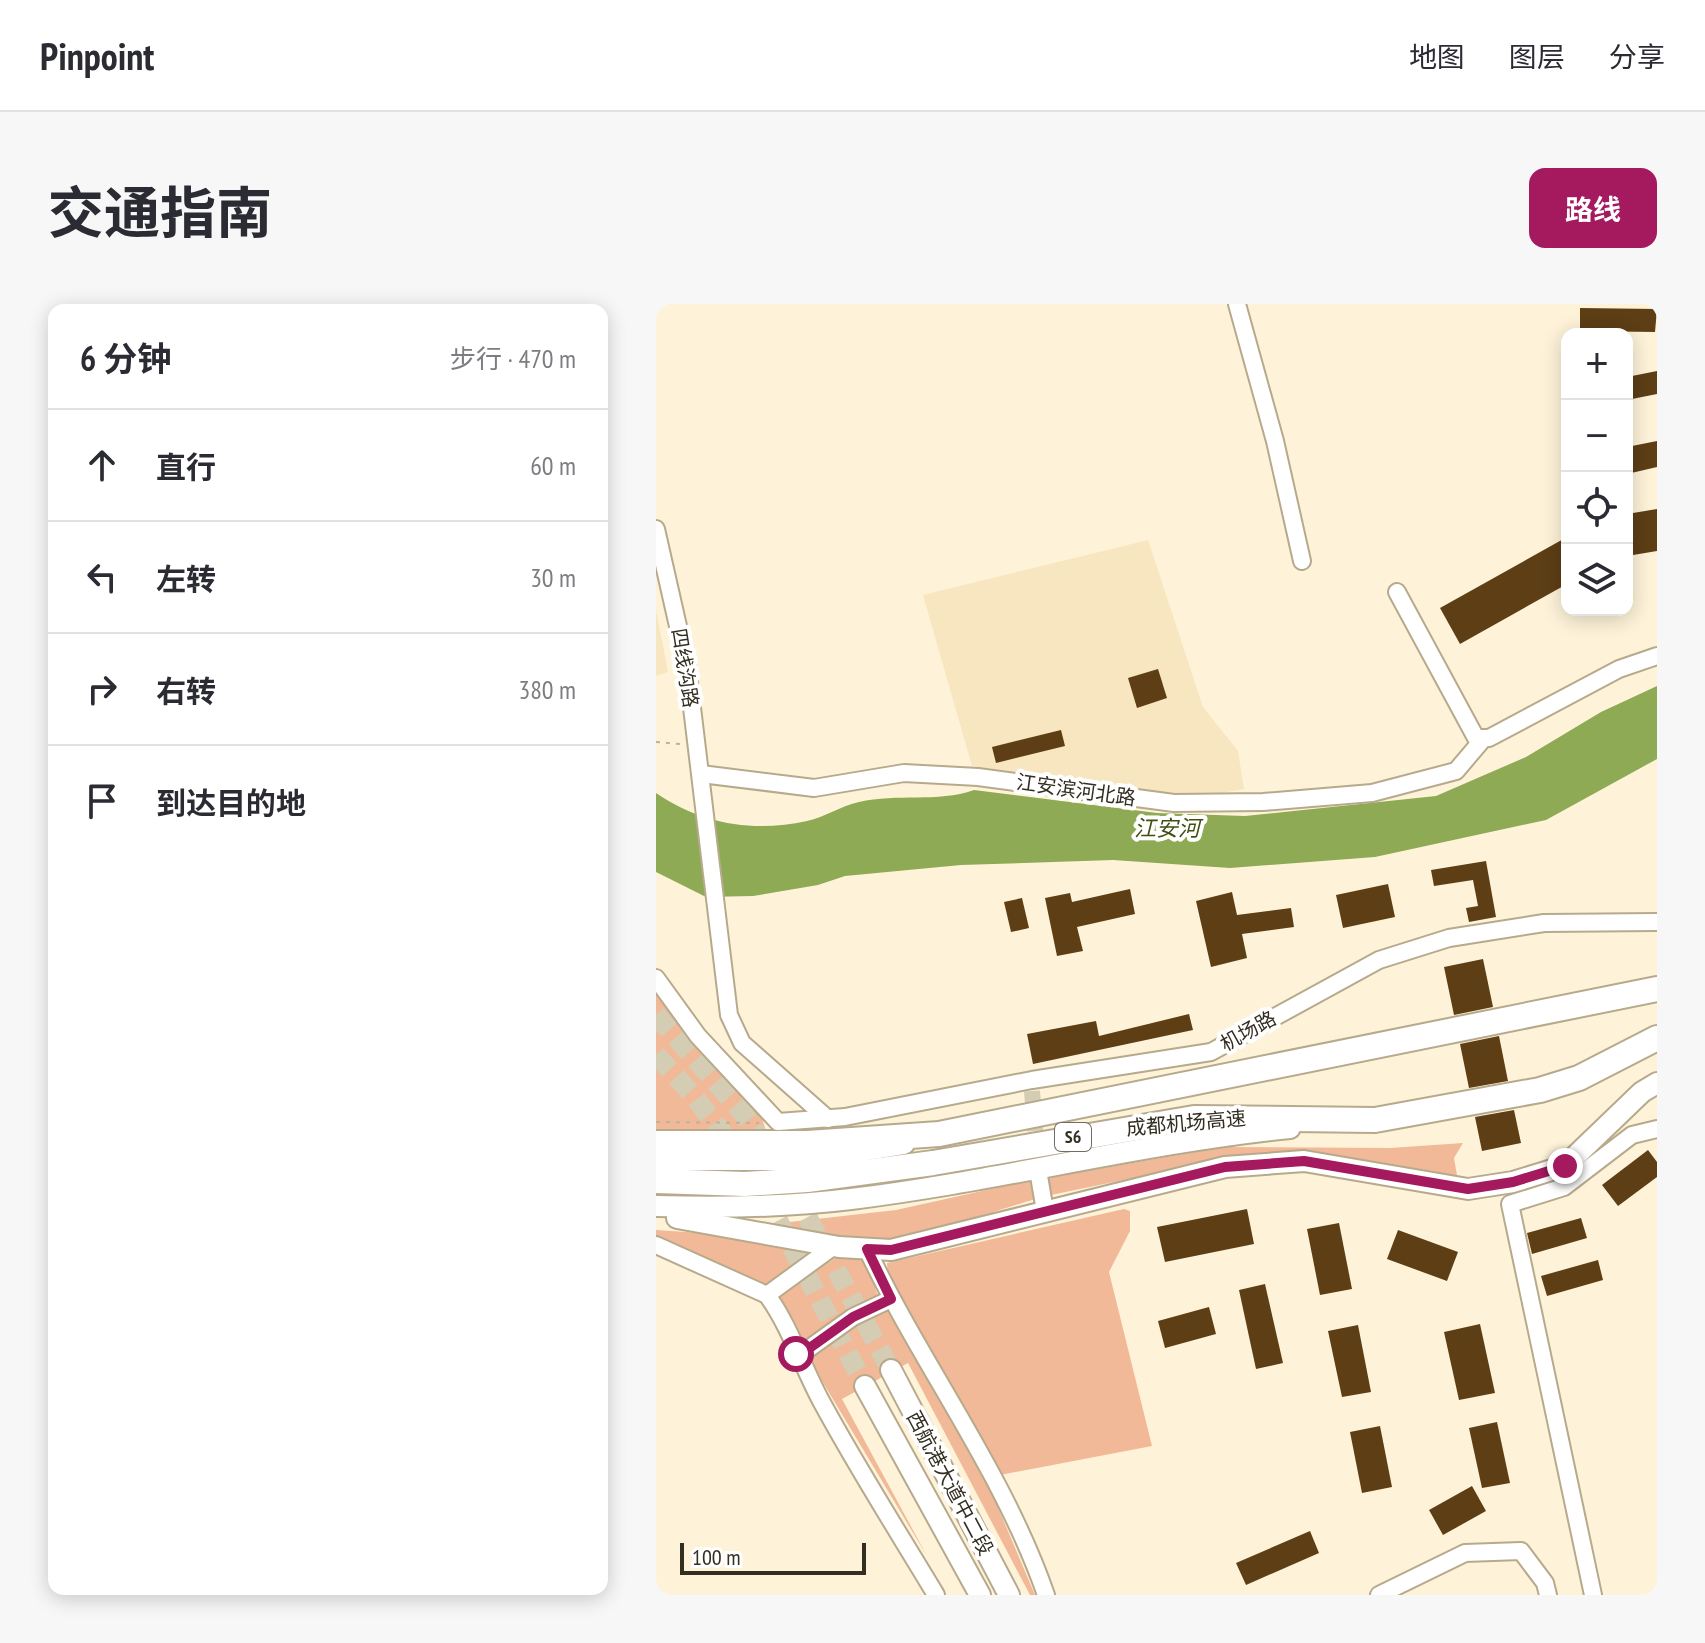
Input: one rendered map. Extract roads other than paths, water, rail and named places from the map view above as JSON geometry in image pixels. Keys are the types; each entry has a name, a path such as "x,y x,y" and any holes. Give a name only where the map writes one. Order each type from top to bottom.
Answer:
{"highway":[{"name":"成都机场高速","path":"656,1143 808,1143 939,1134 1657,989"},
{"name":"成都机场高速","path":"656,1181 745,1184 819,1178 933,1163 1194,1118 1375,1120 1540,1090 1579,1078 1657,1038"}],"main road":[{"path":"666,1218 834,1246 891,1250 1225,1167 1257,1162 1304,1161 1468,1189 1513,1182 1565,1166 1642,1092 1657,1083"},
{"path":"666,1218 735,1215 903,1192 1223,1134 1375,1120"},
{"path":"656,1160 806,1160 882,1149 939,1134"},
{"path":"656,1206 813,1203"},
{"name":"西航港大道中二段","path":"891,1370 1009,1595"},
{"path":"865,1386 980,1595"}],"street":[{"path":"1237,304 1275,441 1302,561"},
{"name":"四线沟路","path":"656,529 687,666 729,1015 742,1043 828,1119"},
{"path":"1397,592 1476,738 1484,738 1619,669 1657,656"},
{"name":"江安滨河北路","path":"701,774 814,788 904,773 978,777 1174,803 1263,802 1372,793 1456,771 1484,738"},
{"name":"机场路","path":"656,978 698,1036 778,1122 828,1119 1032,1086 1211,1052 1379,960 1449,938 1544,923 1657,922"},
{"path":"1593,1595 1510,1204 1564,1187 1632,1135 1657,1129"},
{"path":"1039,1176 1045,1211"},
{"path":"656,1245 767,1295 778,1310 797,1357 848,1451 936,1595"},
{"path":"767,1295 834,1246"},
{"path":"867,1249 891,1299 993,1474 1046,1595"},
{"path":"797,1357 853,1317 891,1299"},
{"path":"1386,1594 1465,1553 1521,1551 1545,1583 1548,1595"}],"water":[{"name":"江安河","path":"1657,686 1657,759 1546,820 1375,857 1230,868 1113,860 961,865 845,876 818,885 753,896 706,897 656,872 656,793 673,804 710,819 748,826 807,821 873,799 946,796 974,790 1157,813 1245,816 1436,796 1526,757 1601,712"}],"tunnel":[{"path":"656,1015 742,1112 770,1154"},
{"path":"656,1055 693,1095 738,1153"},
{"path":"1032,1091 1037,1155"},
{"path":"793,1191 891,1370"},
{"path":"764,1194 865,1386"}]}
